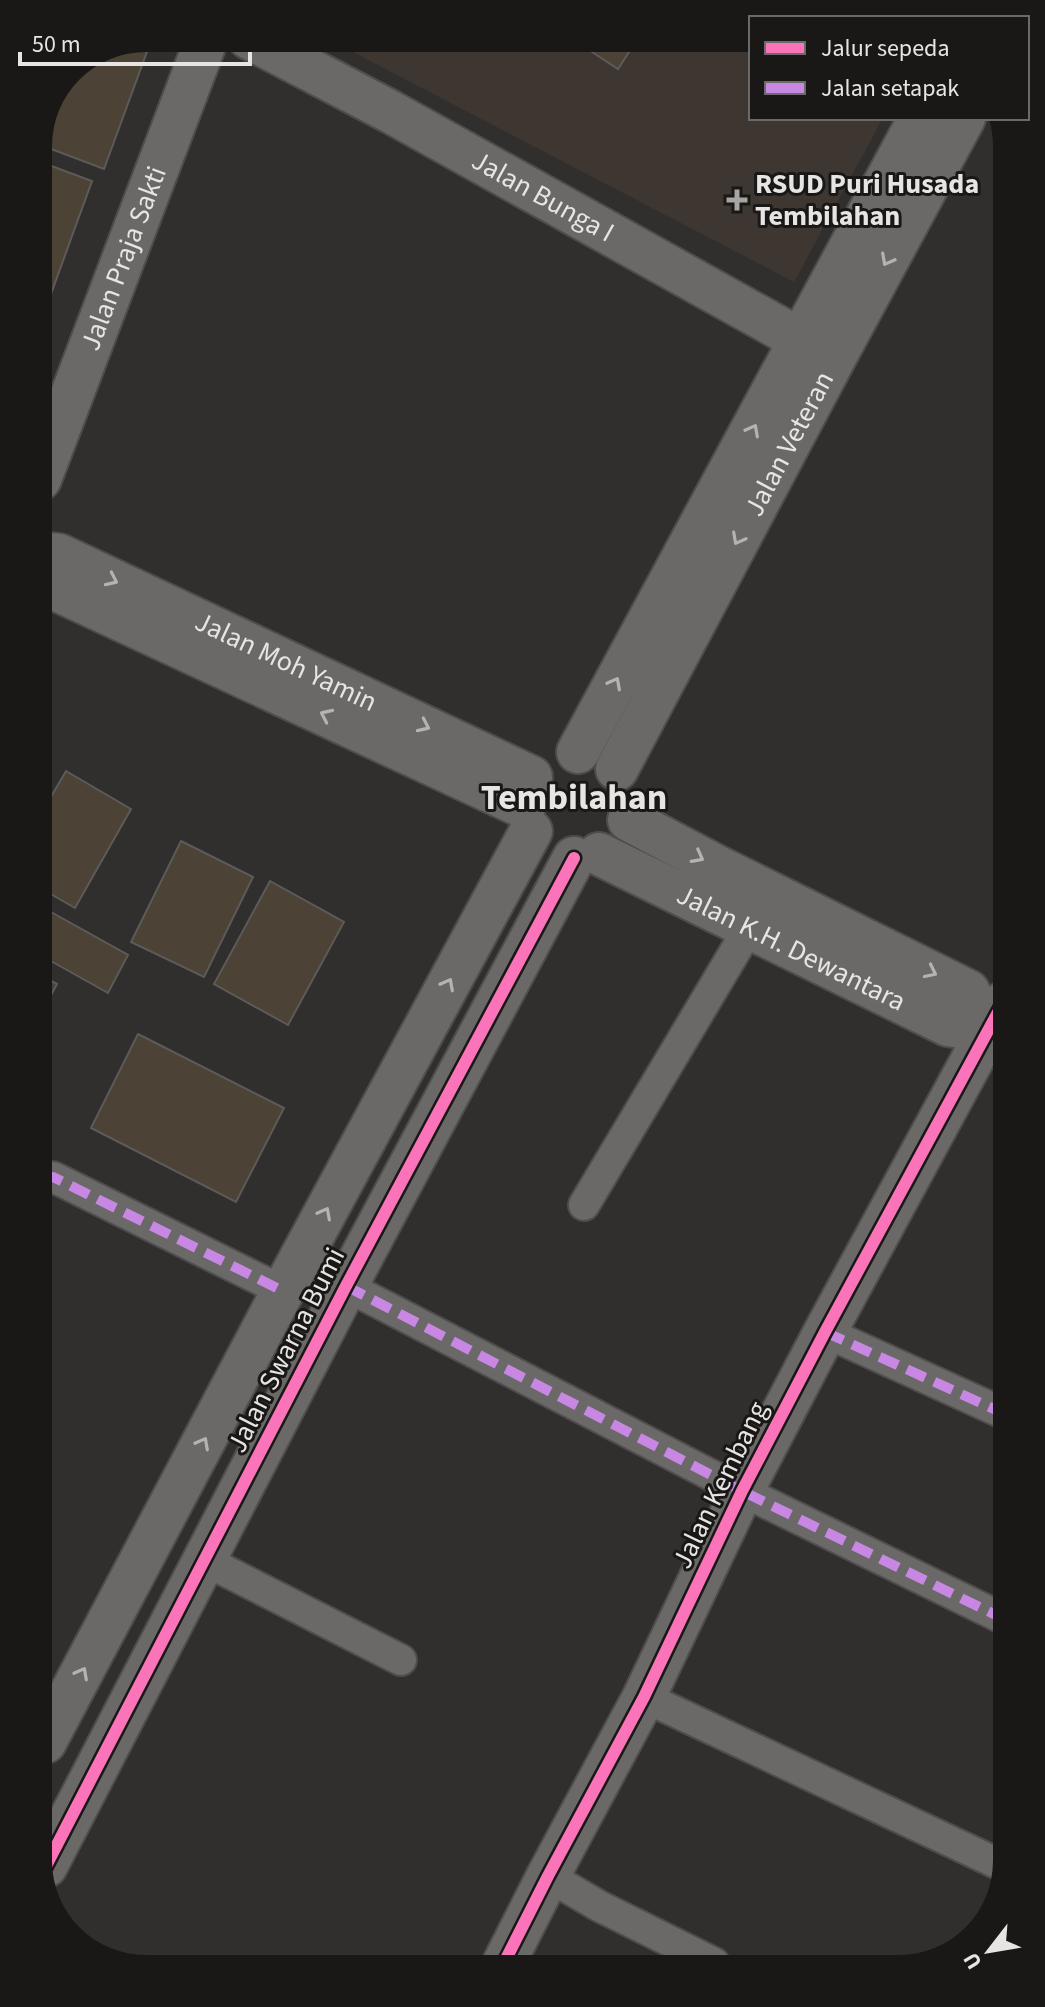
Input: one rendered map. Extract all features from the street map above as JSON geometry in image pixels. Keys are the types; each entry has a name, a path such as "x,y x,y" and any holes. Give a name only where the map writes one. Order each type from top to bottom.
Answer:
{"street":[{"name":"Jalan Praja Sakti","path":"52,447 202,52"},
{"name":"Jalan Bunga I","path":"276,52 405,119 817,350"},
{"name":"Jalan Veteran","path":"617,769 817,350 919,120"},
{"name":"Jalan Veteran","path":"578,752 817,350 963,120"},
{"name":"Jalan Moh Yamin","path":"52,554 59,555 529,805"},
{"name":"Jalan Moh Yamin","path":"52,587 529,805"},
{"path":"578,752 592,753 617,769 629,793 629,820 612,846 587,856 561,856 539,842 529,805 540,766 551,757 578,752"},
{"name":"Jalan Swarna Bumi","path":"52,1729 283,1291 529,805"},
{"name":"Jalan K.H. Dewantara","path":"629,820 968,991 993,1018"},
{"name":"Jalan Swarna Bumi","path":"52,1854 346,1286 587,856"},
{"name":"Jalan K.H. Dewantara","path":"587,856 749,928 948,1025 993,1024"},
{"path":"584,1205 749,928"},
{"name":"Jalan Kembang","path":"508,1955 644,1697 742,1491 825,1332 993,1033"},
{"path":"52,1177 283,1291"},
{"path":"346,1286 742,1491 993,1614"},
{"path":"825,1332 993,1409"},
{"path":"204,1560 401,1660"},
{"path":"644,1697 993,1861"},
{"path":"548,1876 599,1906 698,1955"}],"shaded area":[{"name":"RSUD Puri Husada Tembilahan","path":"353,52 749,52 749,120 882,120 794,282"}],"building":[{"path":"147,52 104,169 52,149 55,122 71,89 84,75 116,57"},
{"path":"592,52 629,52 618,69"},
{"path":"52,166 92,181 52,291"},
{"path":"66,771 131,809 75,908 52,895 52,795"},
{"path":"181,841 253,877 204,977 131,942"},
{"path":"270,881 344,922 288,1025 214,984"},
{"path":"52,913 128,955 108,993 52,962"},
{"path":"138,1034 284,1108 236,1202 91,1128"}],"marked path":[{"path":"52,1177 283,1291"},
{"path":"346,1286 742,1491 993,1614"},
{"path":"825,1332 993,1409"}],"cycle path":[{"path":"52,1854 346,1286 574,858"},
{"path":"508,1955 644,1697 742,1491 993,1021"}],"place":[{"name":"RSUD Puri Husada Tembilahan","path":"737,200"}],"district":[{"name":"Tembilahan","path":"574,797"}]}
